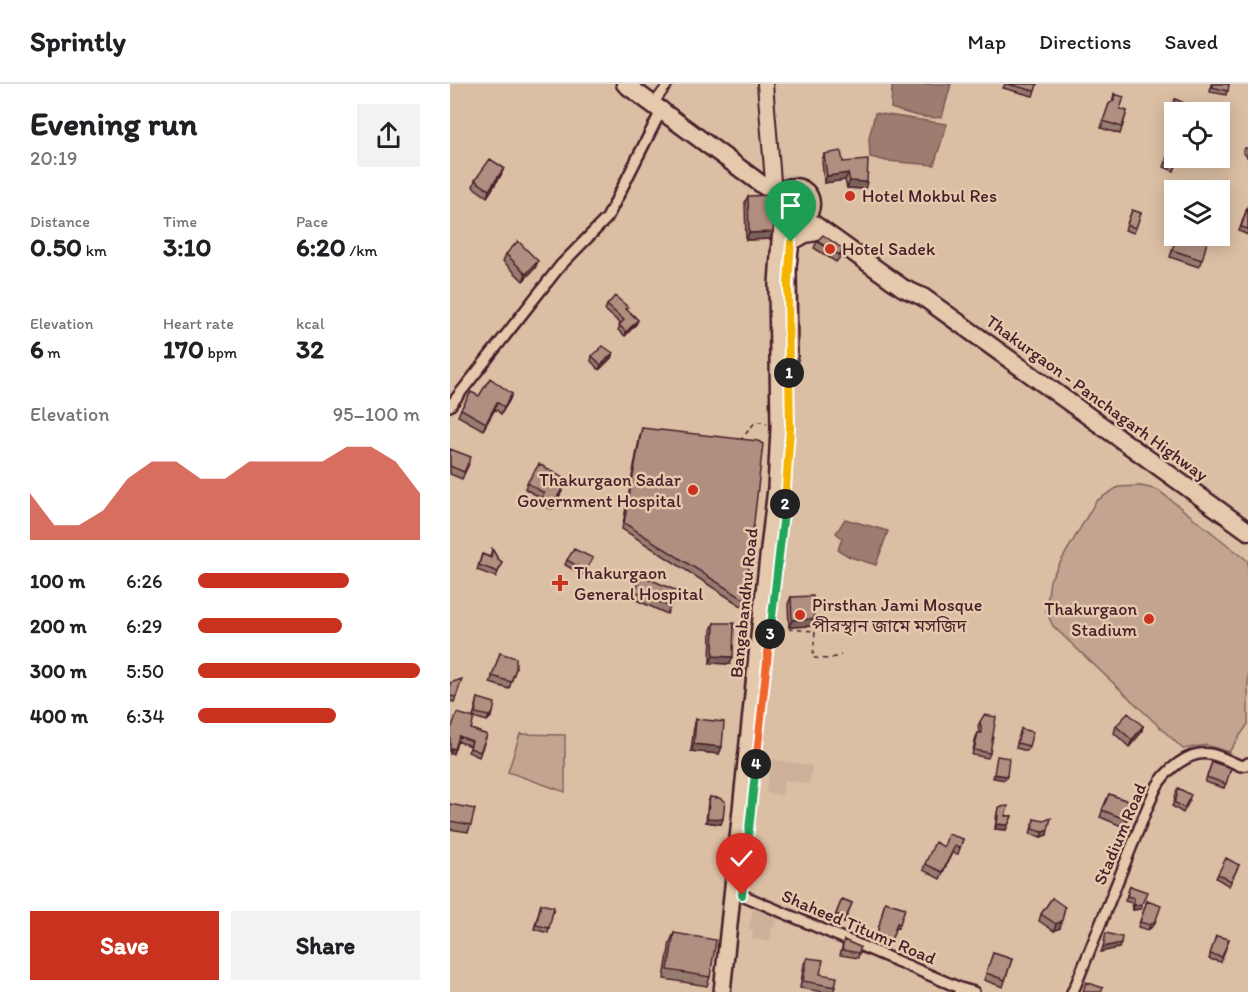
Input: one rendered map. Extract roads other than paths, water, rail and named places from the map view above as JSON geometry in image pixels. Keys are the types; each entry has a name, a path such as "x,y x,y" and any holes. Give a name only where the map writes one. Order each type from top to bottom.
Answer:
{"highway":[{"name":"Thakurgaon - Panchagarh Highway","path":"625,84 661,105 779,189 800,188 810,200 798,216"},
{"name":"Thakurgaon - Panchagarh Highway","path":"637,84 661,105"},
{"path":"779,189 777,204 779,211 798,216"},
{"name":"Thakurgaon - Panchagarh Highway","path":"798,216 903,288 923,297 1248,531"},
{"name":"Thakurgaon - Panchagarh Highway","path":"798,216 910,280 923,297"},
{"path":"791,242 800,236 823,231"}],"main road":[{"path":"765,84 779,189"},
{"name":"Bangabandhu Road","path":"732,992 787,489 790,429 788,284 791,242 798,216"},
{"name":"Bangabandhu Road","path":"722,992 776,488 779,429 777,284 780,240 798,216"}],"street":[{"path":"450,406 560,266 607,218 661,105 668,84"},
{"name":"Stadium Road","path":"1072,992 1076,987 1148,806 1163,777 1192,756 1202,753 1212,754 1241,766 1248,763"},
{"name":"Shaheed Titumr Road","path":"742,895 959,990"},
{"path":"959,990 974,992"}],"place":[{"name":"Hotel Mokbul Res","path":"850,196"},
{"name":"Hotel Sadek","path":"830,249"},
{"name":"Thakurgaon Sadar Government Hospital","path":"693,490"},
{"name":"Thakurgaon General Hospital","path":"560,583"},
{"name":"Pirsthan Jami Mosque পীরস্থান জামে মসজিদ","path":"800,615"},
{"name":"Thakurgaon Stadium","path":"1149,619"}]}
